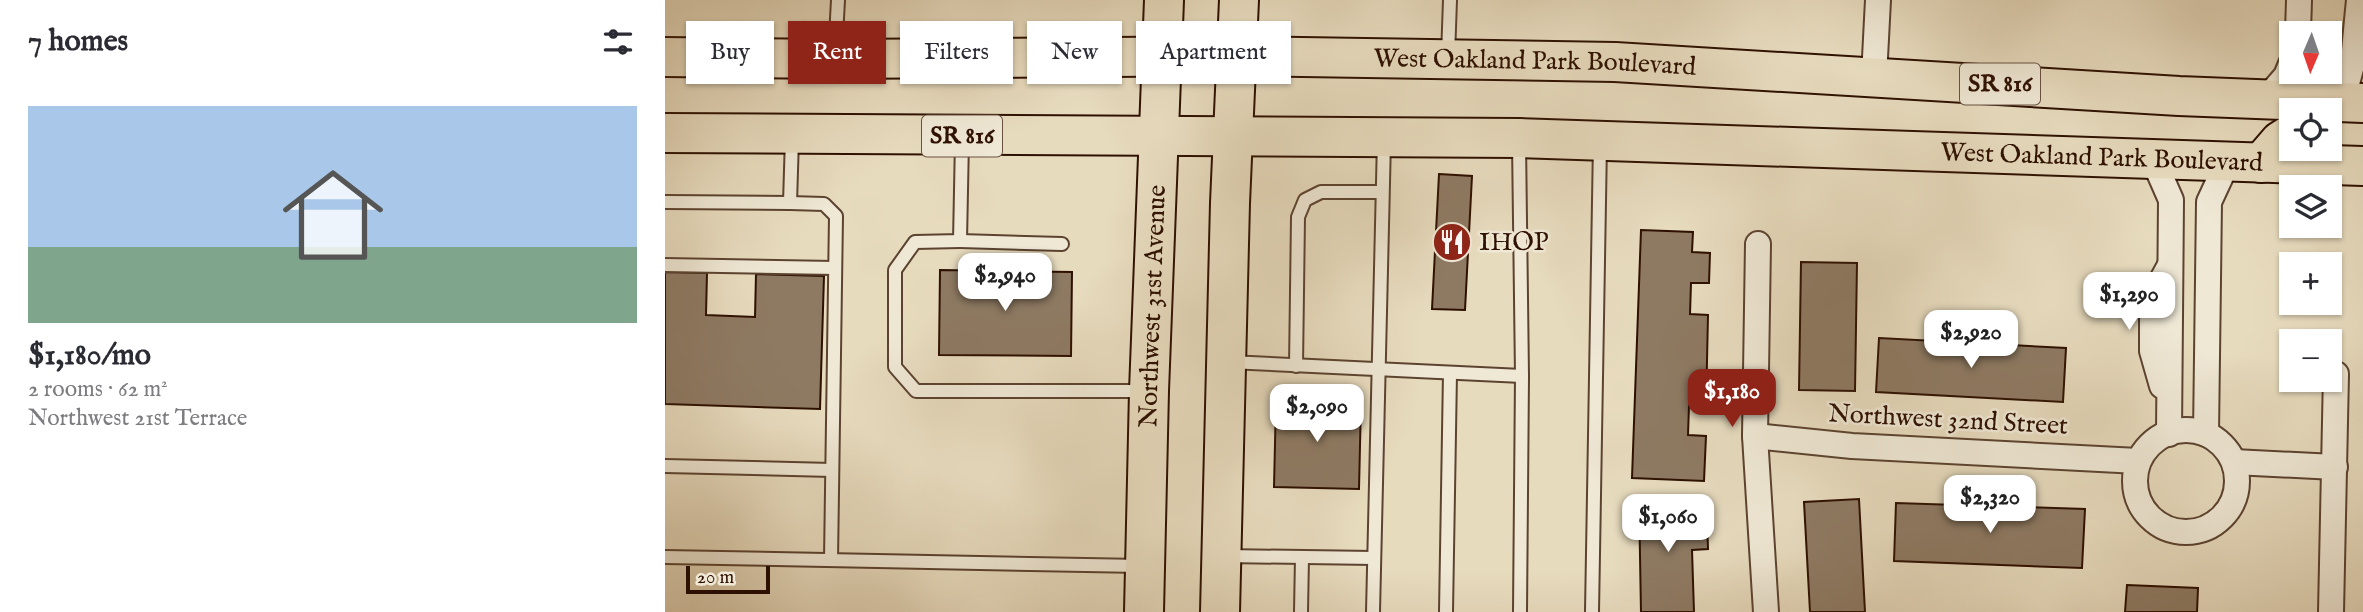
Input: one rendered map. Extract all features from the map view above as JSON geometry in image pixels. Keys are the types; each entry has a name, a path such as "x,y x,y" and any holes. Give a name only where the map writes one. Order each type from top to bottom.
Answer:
{"main road":[{"name":"Northwest 31st Avenue","path":"1163,21 1164,0"},
{"path":"1238,21 1239,0"},
{"name":"West Oakland Park Boulevard","path":"665,57 788,58"},
{"name":"West Oakland Park Boulevard","path":"886,59 1136,58"},
{"name":"West Oakland Park Boulevard","path":"1291,58 1615,62 2345,105"},
{"name":"Northwest 31st Avenue","path":"1145,612 1149,391 1161,84"},
{"path":"1220,612 1236,84"},
{"name":"West Oakland Park Boulevard","path":"665,134 1519,138 2363,166"},
{"path":"2244,162 2279,142"}],"street":[{"path":"1874,77 1878,0"},
{"path":"2298,21 2299,0"},
{"path":"2345,105 2359,0"},
{"path":"2267,99 2279,84"},
{"path":"2153,159 2171,200 2171,264 2152,298 2152,351 2169,408 2169,434"},
{"path":"2206,434 2209,202 2244,162"},
{"path":"1758,244 1755,436 1766,612"},
{"path":"2331,612 2336,392"},
{"path":"2186,430 2206,434 2223,445 2234,463 2237,482 2233,501 2222,518 2204,529 2185,533 2165,528 2149,517 2138,500 2134,480 2138,461 2150,444 2169,434 2186,430"},
{"name":"Northwest 32nd Street","path":"1755,436 1852,446 2138,461"},
{"path":"2234,463 2335,467"}],"lane":[{"path":"837,21 838,0"},
{"path":"1448,60 1450,0"},
{"path":"790,203 793,134"},
{"path":"960,241 962,136"},
{"path":"1373,612 1384,137"},
{"path":"1519,138 1522,376 1520,612"},
{"path":"1592,612 1600,140"},
{"path":"1296,366 1299,217 1305,200 1321,192 1382,192"},
{"path":"665,202 824,204 836,216 831,560"},
{"path":"1062,244 915,242 895,271 895,367 916,391 1149,391"},
{"path":"665,265 835,268"},
{"path":"1226,362 1522,376"},
{"path":"1446,612 1450,373"},
{"path":"665,466 832,470"},
{"path":"1222,556 1374,558"},
{"path":"665,557 1145,566"},
{"path":"1301,612 1302,557"}],"building":[{"name":"IHOP","path":"1439,174 1472,176 1465,310 1432,309"},
{"path":"1641,230 1693,232 1692,252 1710,253 1709,283 1691,283 1690,314 1708,315 1706,407 1689,406 1688,435 1706,436 1704,481 1632,478"},
{"path":"1801,262 1857,263 1855,391 1799,390"},
{"path":"940,270 1072,272 1071,356 939,355"},
{"path":"665,272 707,273 706,315 755,317 756,274 824,276 820,409 665,404"},
{"path":"1879,338 2066,348 2063,402 1876,392"},
{"path":"1276,400 1361,402 1359,489 1274,487"},
{"path":"1689,498 1689,520 1707,520 1708,549 1692,550 1694,612 1641,612 1639,499"},
{"path":"1859,499 1865,612 1810,612 1804,502"},
{"path":"1896,503 2085,509 2082,568 1894,561"},
{"path":"2127,585 2198,588 2197,612 2125,612"}],"place":[{"name":"IHOP","path":"1452,242"}]}
